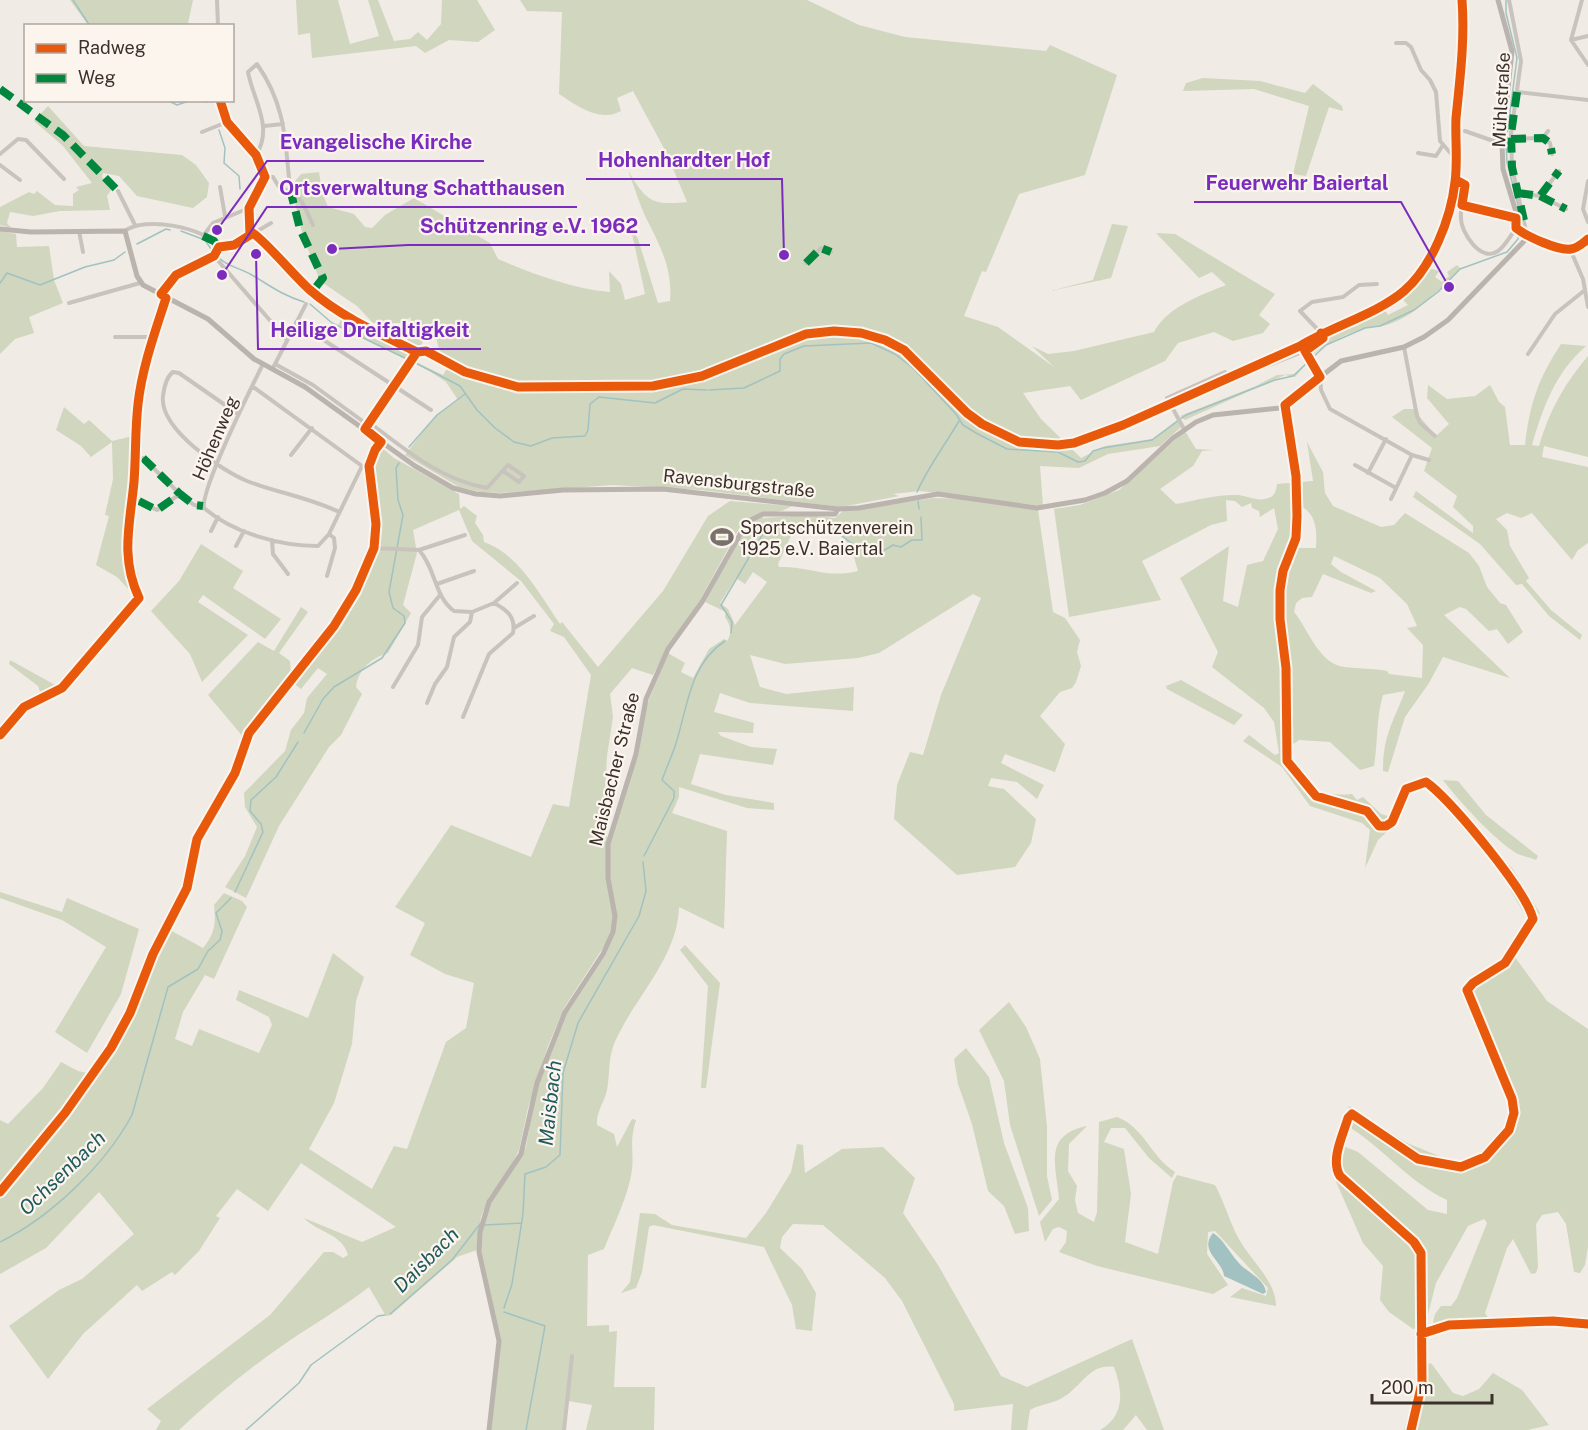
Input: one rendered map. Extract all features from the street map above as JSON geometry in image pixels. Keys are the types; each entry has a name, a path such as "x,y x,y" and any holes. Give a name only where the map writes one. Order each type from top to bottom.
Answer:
{"street":[{"path":"217,0 218,24"},
{"path":"1498,0 1505,10 1513,60 1502,144 1503,169 1521,232"},
{"name":"Mühlstraße","path":"1509,0 1505,10 1521,61 1511,139 1512,167 1518,193 1521,232"},
{"path":"1582,0 1571,40 1588,65"},
{"path":"1571,40 1588,36"},
{"path":"1396,43 1406,43 1411,47 1421,70 1433,86 1443,145 1453,156 1452,178 1465,184 1461,219 1465,235 1480,250 1497,252 1521,232"},
{"path":"256,155 261,145 264,126 248,72 257,64 276,94 283,124 290,189 302,202 313,225"},
{"path":"1517,92 1588,100"},
{"path":"221,102 227,122 256,155 265,177 249,208 253,233 288,272 312,292 369,329 417,352 368,426"},
{"path":"202,132 227,122"},
{"path":"264,126 283,124"},
{"path":"1466,131 1502,144"},
{"path":"1543,138 1548,131"},
{"path":"1511,139 1543,138 1550,143 1552,154"},
{"path":"0,154 18,140 26,140 64,179"},
{"path":"1418,153 1436,156 1443,145"},
{"path":"0,165 20,180"},
{"path":"1540,196 1559,171"},
{"path":"265,177 273,177 281,189 290,189"},
{"path":"1588,181 1583,209 1588,222"},
{"path":"220,187 225,217"},
{"path":"118,191 135,225"},
{"path":"1518,193 1540,196 1566,209"},
{"path":"1462,205 1516,218"},
{"path":"203,236 210,226 225,217 249,208"},
{"path":"0,228 31,232 125,231 135,225 168,224 214,240 219,246"},
{"path":"219,246 237,243 271,224"},
{"path":"79,231 83,252"},
{"path":"125,231 140,283 208,319 247,354 273,367 441,474 463,484 487,488 508,465 524,476 519,482 503,471"},
{"path":"1521,232 1570,249 1588,239"},
{"path":"1296,476 1285,405 1341,361 1404,347 1448,320 1521,232"},
{"path":"143,375 163,296 176,275 214,256 219,246"},
{"path":"806,263 821,248 831,252"},
{"path":"1570,249 1585,290 1588,307"},
{"path":"214,256 287,339"},
{"path":"69,303 140,283"},
{"path":"1235,378 1305,351 1323,338 1300,311 1307,304 1343,297 1359,285 1377,284"},
{"path":"1528,354 1556,314 1585,290"},
{"path":"273,367 306,304"},
{"path":"296,322 431,410"},
{"path":"1321,333 1343,323"},
{"path":"115,337 153,337"},
{"path":"1404,347 1417,416 1420,423 1435,436"},
{"path":"1305,351 1320,377 1321,390 1330,409 1412,455 1429,459"},
{"name":"Höhenweg","path":"263,364 238,414 203,506 218,518 244,531 272,540 318,546 329,534"},
{"path":"238,414 179,373 173,372 168,376 162,400 169,420 187,439 218,464 249,481 312,499 339,513"},
{"path":"1184,429 1167,398 1225,372"},
{"path":"252,386 362,466 369,466"},
{"name":"Ravensburgstraße","path":"381,442 443,484 469,493 488,496 591,489 663,489 838,509 938,494 1032,508 1085,501 1116,488 1184,429 1213,415 1275,410 1285,405"},
{"path":"0,1192 65,1113 111,1048 130,1013 153,954 187,888 197,839 235,773 249,733 328,634 356,590 374,548 376,525 369,466 381,442 368,426"},
{"path":"291,455 312,428"},
{"path":"1368,474 1386,439"},
{"path":"1391,499 1412,455"},
{"path":"143,458 180,494 194,505 203,506"},
{"path":"1355,465 1396,488"},
{"path":"327,576 335,548 334,538 329,534 362,466"},
{"path":"139,501 157,510 180,494"},
{"name":"Maisbacher Straße","path":"489,1430 499,1341 478,1245 482,1222 489,1202 521,1154 537,1083 567,1006 612,936 615,916 608,878 608,844 636,754 644,704 659,667 678,632 702,602 738,534 749,520 763,514 835,514 838,509"},
{"path":"211,531 218,518"},
{"path":"236,546 244,531"},
{"path":"374,548 419,550 465,536"},
{"path":"272,540 273,554 288,574"},
{"path":"419,550 428,560 440,595 454,611 472,612 494,603 517,583"},
{"path":"437,584 474,571"},
{"path":"393,687 418,645 422,617 440,595"},
{"path":"494,603 507,610 512,617 514,629"},
{"path":"427,703 435,684 447,667 454,638 470,622 472,612"},
{"path":"463,717 489,654 508,640 514,629 534,616"},
{"path":"564,1430 572,1356"}],"green space":[{"path":"70,0 193,0 188,23 191,24 87,24"},
{"path":"296,0 338,0 350,44 379,36 368,0 378,0 394,41 410,39 418,32 427,40 441,24 442,0 477,0 495,30 478,42 449,40 425,53 416,46 312,58 310,33 298,35"},
{"path":"520,0 807,0 859,25 905,37 1046,51 1050,45 1117,75 1085,175 1019,194 986,272 982,271 964,316 998,327 1054,367 1032,346 1048,354 1074,351 1154,332 1160,323 1176,309 1226,285 1212,272 1199,278 1156,233 1175,234 1275,294 1259,315 1270,324 1263,333 1233,341 1214,332 1178,343 1165,361 1081,400 1070,386 1023,393 1041,419 1081,458 1105,446 1152,439 1177,420 1181,427 1160,446 1108,454 1079,468 1040,466 1043,506 920,491 893,494 899,496 841,507 701,490 613,485 500,493 459,487 405,455 436,415 458,400 446,382 431,372 338,325 343,316 411,351 417,355 415,362 443,375 451,362 441,356 434,330 429,331 420,347 407,341 411,317 401,323 373,323 357,306 320,281 303,236 291,186 301,174 319,172 322,192 328,207 354,214 365,227 372,228 385,215 414,198 490,243 498,259 525,270 566,284 610,292 609,271 621,284 625,300 645,294 630,224 638,239 658,303 670,301 669,279 664,258 643,212 628,170 639,188 650,199 665,203 687,202 666,152 633,91 617,98 621,111 605,115 589,112 559,94 562,12 527,11"},
{"path":"1203,78 1260,81 1305,93 1313,84 1342,106 1343,111 1329,107 1306,176 1293,174 1309,106 1254,89 1183,91 1186,83"},
{"path":"48,106 84,146 182,155 196,165 209,183 207,197 193,208 137,196 119,176 103,173 102,177 113,187 107,196 110,210 60,211 33,216 10,212 7,223 11,228 0,225 0,207 29,192 34,194 37,191 55,205 73,206 73,194 79,190 76,187 92,183 63,146 34,121"},
{"path":"1112,224 1128,226 1111,278 1050,291 1093,280"},
{"path":"0,231 16,234 17,247 49,246 54,280 63,303 29,317 34,333 15,339 0,354"},
{"path":"1457,265 1461,269 1416,310 1405,317 1383,326 1370,327 1347,334 1312,355 1308,351 1325,337 1326,332 1383,307 1388,315 1408,305 1400,297 1428,268 1439,271 1435,277 1442,282 1449,276 1447,272"},
{"path":"1309,339 1313,342 1303,348 1213,387 1212,383 1172,400 1173,397"},
{"path":"1561,344 1586,346 1575,356 1558,379 1541,417 1532,445 1539,446 1559,398 1588,356 1588,457 1544,446 1542,457 1588,467 1588,543 1578,550 1572,560 1532,513 1521,518 1507,513 1496,519 1507,530 1510,546 1529,578 1526,581 1551,610 1582,635 1580,640 1549,616 1522,584 1516,585 1480,544 1413,497 1416,491 1473,533 1473,526 1453,507 1457,496 1424,471 1432,448 1392,417 1404,409 1417,409 1420,417 1436,436 1449,424 1427,398 1428,385 1447,399 1475,396 1490,385 1499,402 1505,407 1510,445 1525,445 1536,392"},
{"path":"1310,360 1295,377 1285,375 1185,420 1180,416 1256,386 1277,375 1295,374"},
{"path":"142,377 132,532 132,549 143,596 139,600 117,577 96,565 109,516 105,515 113,479 112,442 91,457 81,446 56,430 64,407 84,424 89,420 112,441 133,436 133,390"},
{"path":"1185,431 1196,449 1214,450 1202,451 1193,466 1160,489 1176,504 1230,495 1267,499 1276,491 1277,484 1313,481 1307,442 1323,472 1325,493 1333,506 1381,527 1394,525 1405,513 1469,553 1479,566 1487,587 1500,603 1506,605 1523,632 1508,644 1497,629 1489,631 1466,609 1460,607 1444,615 1510,678 1443,657 1429,683 1405,717 1388,772 1383,771 1385,748 1405,691 1383,695 1379,712 1374,766 1360,770 1330,742 1299,740 1289,747 1288,767 1316,790 1342,795 1352,794 1357,800 1363,797 1381,814 1388,816 1411,785 1431,783 1512,868 1540,913 1528,920 1498,869 1428,788 1408,793 1393,826 1378,840 1365,868 1370,830 1362,823 1310,806 1282,767 1243,741 1249,735 1275,755 1279,753 1274,722 1264,708 1212,667 1218,652 1180,578 1229,546 1223,601 1238,607 1247,565 1263,561 1278,529 1274,508 1260,517 1259,511 1252,508 1251,503 1242,507 1235,501 1226,500 1227,521 1211,525 1142,561 1161,600 1069,617 1054,509 1080,505 1119,490","holes":["1298,505 1309,512 1312,517 1316,529 1316,548 1298,548","1334,556 1380,578 1407,604 1417,626 1407,628 1423,645 1422,678 1389,674 1382,670 1344,667 1327,659 1315,645 1294,612 1296,603 1302,598 1312,597 1323,574 1371,593 1376,591 1331,564"]},
{"path":"382,448 394,458 459,494 460,509 464,506 477,516 475,523 483,535 484,542 508,556 518,566 560,624 562,622 598,667 663,591 708,516 730,501 792,506 782,511 760,514 763,518 808,515 835,518 843,511 934,498 969,499 1038,510 1053,612 1065,618 1080,640 1077,652 1081,666 1076,682 1072,688 1060,692 1040,716 1065,744 1055,772 1005,754 1001,763 1044,785 1037,799 1017,782 991,778 988,786 1004,789 1036,819 1031,843 1015,867 957,875 894,819 897,785 910,752 923,755 941,695 981,598 973,594 879,653 858,658 785,664 750,655 760,687 786,694 854,687 853,711 750,703 720,693 714,712 754,723 753,733 718,732 721,736 751,747 777,749 773,765 700,754 691,784 726,795 774,803 774,810 747,808 679,787 679,797 672,813 727,831 724,929 679,907 677,926 663,961 614,1044 607,1090 597,1120 597,1125 614,1134 617,1147 632,1119 636,1120 632,1140 632,1170 624,1200 604,1249 588,1255 587,1326 609,1325 609,1332 617,1331 614,1387 655,1387 654,1430 586,1430 592,1405 568,1401 564,1430 490,1430 501,1339 481,1252 481,1232 488,1205 526,1147 536,1091 549,1052 570,1004 615,933 615,905 608,866 610,840 639,751 646,707 668,653 685,663 681,672 693,678 709,649 729,638 730,629 725,617 726,612 705,602 744,527 741,525 699,602 668,646 653,675 632,668 610,694 613,717 607,756 603,822 607,833 606,879 614,914 613,927 608,940 564,1008 548,1046 528,1108 519,1150 508,1172 489,1197 481,1217 477,1250 457,1257 391,1315 386,1316 369,1287 263,1359 179,1430 156,1430 161,1421 147,1409 270,1315 324,1252 333,1252 343,1258 348,1255 341,1242 304,1218 362,1242 396,1227 301,1163 268,1211 237,1189 216,1216 220,1218 199,1251 175,1275 172,1272 142,1291 137,1285 83,1334 48,1379 9,1326 59,1290 82,1279 134,1234 99,1192 46,1248 0,1274 0,1195 89,1086 134,1009 153,958 168,929 203,948 214,928 214,905 224,893 242,901 247,907 214,979 205,975 183,1012 175,1039 192,1046 199,1029 259,1053 272,1025 269,1017 236,1000 239,990 308,1018 333,953 364,977 356,1001 352,1044 334,1103 309,1149 372,1189 394,1146 407,1149 446,1042 466,1028 474,983 445,974 410,955 425,923 395,907 451,825 531,857 553,804 569,807 591,675 564,637 550,631 554,624 521,581 472,541 459,510 413,530 417,553 403,605 411,613 388,653 371,661 359,675 356,687 362,694 341,735 329,747 279,826 246,898 225,887 245,856 257,827 245,807 244,793 285,751 291,730 304,713 307,698 327,674 318,668 301,689 292,682 345,613 377,551 379,511 374,481 374,463","holes":["794,529 841,536 851,547 858,571 837,574 779,567 778,564","753,572 767,582 735,625 728,609 720,603 736,578 745,584"]},
{"path":"201,544 243,571 233,588 281,619 265,639 203,595 198,602 248,635 202,682 190,654 151,611 179,581"},
{"path":"301,607 308,612 279,653 290,661 291,678 252,722 244,738 208,695 258,642 274,651"},
{"path":"10,660 57,686 65,688 13,720 8,719 19,703 40,692 38,686 9,664"},
{"path":"1181,680 1243,715 1234,725 1167,689 1166,686"},
{"path":"1443,780 1458,781 1486,815 1538,856 1536,860 1518,854 1500,841"},
{"path":"0,892 62,912 67,898 139,929 121,994 87,1053 55,1032 106,947 62,920 0,898"},
{"path":"685,945 720,983 706,1088 701,1088 708,986 680,950"},
{"path":"1509,949 1547,1001 1588,1029 1588,1247 1585,1265 1580,1273 1574,1272 1566,1224 1558,1212 1542,1215 1536,1224 1538,1267 1536,1273 1531,1274 1513,1239 1507,1248 1485,1313 1493,1325 1437,1330 1433,1322 1435,1314 1441,1306 1451,1306 1457,1298 1487,1223 1484,1219 1468,1226 1436,1283 1425,1326 1413,1329 1389,1312 1380,1300 1383,1266 1363,1243 1330,1168 1338,1144 1358,1152 1428,1210 1447,1214 1447,1200 1407,1174 1370,1142 1344,1124 1349,1106 1407,1143 1456,1163 1485,1150 1502,1136 1511,1118 1511,1107 1462,987 1503,957"},
{"path":"1009,1002 1026,1027 1040,1059 1047,1127 1047,1176 1052,1200 1039,1216 1010,1125 1004,1081 979,1030"},
{"path":"966,1048 989,1077 1004,1143 1028,1208 1029,1231 1015,1234 1004,1206 988,1191 972,1124 958,1084 954,1059"},
{"path":"61,1062 78,1071 92,1074 0,1190 0,1120 8,1124 43,1088"},
{"path":"1117,1117 1134,1128 1159,1158 1175,1172 1172,1178 1149,1158 1125,1128 1111,1128 1104,1142 1124,1149 1131,1194 1125,1242 1158,1254 1173,1182 1177,1175 1215,1185 1240,1241 1268,1280 1276,1306 1230,1297 1242,1288 1266,1296 1268,1288 1215,1231 1208,1232 1207,1254 1228,1285 1213,1294 1097,1266 1059,1252 1066,1242 1067,1231 1059,1227 1053,1229 1045,1242 1040,1222 1059,1199 1055,1163 1058,1144 1073,1130 1087,1126 1069,1144 1068,1171 1077,1186 1075,1200 1078,1213 1094,1222 1097,1212 1099,1122"},
{"path":"797,1144 803,1145 805,1173 842,1149 883,1147 915,1178 903,1213 938,1265 1001,1376 1027,1387 1132,1339 1164,1430 1147,1430 1136,1415 1123,1430 1100,1430 1114,1418 1120,1402 1119,1385 1114,1367 1105,1367 1092,1372 1069,1394 1030,1410 1027,1430 1011,1430 1013,1404 954,1411 954,1404 902,1301 885,1278 823,1225 793,1224 782,1237 780,1248 802,1269 816,1293 812,1331 796,1329 792,1305 764,1247 653,1225 649,1227 642,1272 636,1288 621,1293 630,1282 640,1213 655,1214 672,1225 746,1238 766,1213 791,1172"},
{"path":"1431,1363 1453,1393 1463,1396 1479,1389 1493,1373 1522,1390 1549,1425 1528,1430 1404,1430 1421,1367"}],"water":[{"path":"1213,1233 1241,1266 1262,1283 1266,1292 1263,1294 1224,1276 1208,1245"}],"waterway":[{"path":"73,0 89,24"},
{"path":"709,390 744,388 780,371 780,359 784,354 804,346 871,343 895,354 913,368 956,414 963,425 976,433 1007,449 1058,452 1078,462 1085,461 1093,451 1103,448 1152,440 1186,415 1275,380 1293,376 1326,345 1365,328 1380,326 1414,310 1438,292 1460,269 1507,252 1518,239 1521,217 1507,162 1506,142 1517,58 1506,13 1506,0"},
{"path":"171,102 177,105 186,102"},
{"path":"219,130 225,148 224,163 239,176 240,189"},
{"path":"137,244 166,229 170,230"},
{"path":"181,231 205,240 213,252"},
{"path":"0,283 7,273 40,285 85,267 114,260 125,252"},
{"path":"218,257 283,294 304,302"},
{"path":"310,304 332,323 409,360"},
{"path":"416,363 460,386 477,410 495,428 514,442 531,446 552,438 585,436 588,430 590,404 599,397 655,403 683,389 707,390"},
{"name":"Ochsenbach","path":"409,447 437,415 465,394"},
{"name":"Maisbach","path":"917,492 959,421"},
{"name":"Ochsenbach","path":"304,733 323,699 334,687 382,658 405,623 404,616 393,608 389,592 403,515 398,500 396,468 399,463"},
{"name":"Maisbach","path":"918,501 919,509"},
{"name":"Maisbach","path":"731,633 732,622 721,605 767,527 814,529 838,533 857,547 871,545 883,551 893,545 901,547 912,540 922,540 921,517"},
{"name":"Maisbach","path":"644,856 674,798 674,791 662,780 675,745 692,685 705,661 725,641"},
{"name":"Ochsenbach","path":"235,892 263,832 261,824 250,811 251,800 276,777 298,742"},
{"name":"Maisbach","path":"504,1308 512,1284 523,1214 525,1174 546,1167 560,1155 563,1073 578,1023 639,916 646,891 643,862"},
{"name":"Ochsenbach","path":"0,1242 38,1219 75,1188 92,1171 121,1134 132,1115 168,987 198,969 208,951 220,940 222,931 216,913 231,898"},
{"name":"Daisbach","path":"484,1225 522,1223"},
{"name":"Daisbach","path":"390,1314 452,1260 480,1224"},
{"name":"Maisbach","path":"504,1312 545,1326 526,1430"},
{"name":"Daisbach","path":"246,1430 299,1383 311,1365 378,1316 385,1315"}],"marked path":[{"path":"0,89 63,135 118,191"},
{"path":"1517,92 1511,134 1512,167 1525,225"},
{"path":"1511,139 1543,138 1550,143 1552,154"},
{"path":"1518,193 1540,196 1559,171"},
{"path":"290,189 300,229 323,278 312,292"},
{"path":"1540,196 1566,209"},
{"path":"203,236 214,241 219,247"},
{"path":"806,263 821,248 831,252"},
{"path":"143,458 180,494"},
{"path":"139,501 157,510 180,494 194,505 203,506"}],"cycle path":[{"path":"251,232 263,241 310,290 348,317 417,352 426,351 465,372 518,387 653,386 702,376 806,334 834,331 861,333 885,340 904,350 967,413 982,424 1019,442 1058,445 1074,443 1123,425 1300,346 1381,306 1404,291 1414,281 1438,241 1453,196 1462,44 1462,0"},
{"path":"0,735 24,707 62,688 139,598 133,583 128,554 136,424 146,364 166,298 161,294 176,275 214,256 219,247 234,245 250,235 249,208 265,177 256,155 227,122 221,102"},
{"path":"1456,180 1465,185 1462,205 1516,218 1516,228 1534,239 1565,249 1576,248 1588,239"},
{"path":"1321,333 1323,338 1305,351 1320,377 1285,405 1296,476 1297,516 1296,538 1283,571 1280,590 1280,619 1286,668 1287,761 1316,796 1367,811 1379,826 1386,826 1392,822 1406,789 1426,782 1456,811 1504,869 1528,906 1533,919 1505,963 1473,983 1467,990 1512,1099 1514,1113 1509,1130 1485,1157 1461,1167 1418,1159 1352,1114 1348,1118 1338,1147 1336,1163 1340,1176 1414,1242 1421,1253 1422,1383 1411,1430"},
{"path":"0,1192 65,1113 111,1048 130,1013 153,954 187,888 197,839 235,773 249,733 334,626 356,590 374,548 376,524 369,466 381,442 365,429 417,352"},
{"path":"1421,1334 1449,1325 1553,1321 1588,1324"}],"place":[{"name":"Evangelische Kirche","path":"217,230"},
{"name":"Schützenring e.V. 1962","path":"332,249"},
{"name":"Heilige Dreifaltigkeit","path":"256,254"},
{"name":"Hohenhardter Hof","path":"784,255"},
{"name":"Ortsverwaltung Schatthausen","path":"222,275"},
{"name":"Feuerwehr Baiertal","path":"1449,287"},
{"name":"Sportschützenverein 1925 e.V. Baiertal","path":"722,537"}]}
